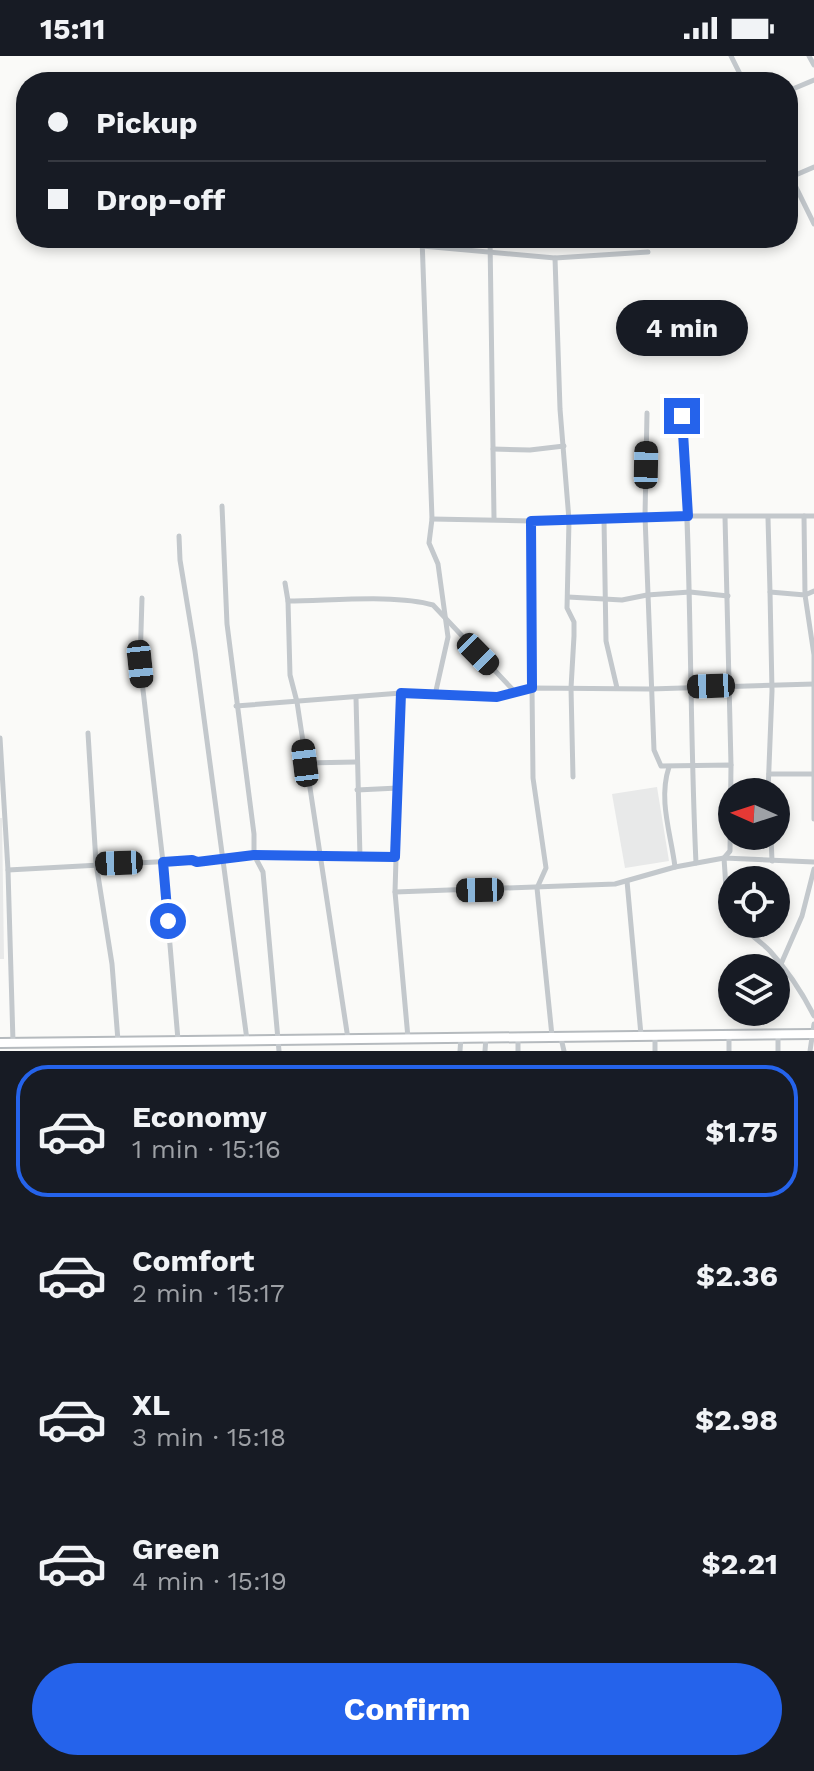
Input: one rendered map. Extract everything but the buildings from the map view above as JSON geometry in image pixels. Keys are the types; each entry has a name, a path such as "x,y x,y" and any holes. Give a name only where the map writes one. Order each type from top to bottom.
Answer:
{"main road":[{"path":"0,1043 812,1034"}],"street":[{"path":"809,56 814,65"},
{"path":"798,191 814,224"},
{"path":"422,248 432,519 429,543 438,564 448,637 435,695"},
{"path":"439,248 555,258 648,252"},
{"path":"490,248 494,518"},
{"path":"555,258 560,409 569,520 567,608 574,622 571,688 573,777"},
{"path":"647,413 645,516 654,750 661,766 731,765"},
{"path":"682,416 688,516 691,766 696,863"},
{"path":"493,449 530,450 564,446"},
{"path":"222,506 227,624 254,834 254,855 263,872 279,1051"},
{"path":"432,519 531,521 645,516 814,516"},
{"path":"804,516 805,595 814,655 814,819"},
{"path":"725,517 731,765 730,851 724,858 725,866"},
{"path":"768,518 772,686 769,778"},
{"path":"604,519 606,641 617,688"},
{"path":"531,521 533,778 546,868 537,888 557,1038 564,1051"},
{"path":"179,536 247,1040"},
{"path":"285,583 290,675 297,702 348,1039"},
{"path":"770,592 805,595 814,591"},
{"path":"568,597 638,599 647,595 690,592 728,596"},
{"path":"142,598 140,664 163,862 178,1040"},
{"path":"288,601 421,601 433,605 516,692"},
{"path":"236,706 401,693 497,697 532,688 650,689 813,684"},
{"path":"401,693 395,892 408,1038"},
{"path":"356,698 360,857"},
{"path":"88,733 96,863 112,964 118,1041"},
{"path":"0,738 13,1043"},
{"path":"305,763 356,762"},
{"path":"669,767 664,803 675,867"},
{"path":"769,774 813,774"},
{"path":"357,790 398,788"},
{"path":"772,850 772,861"},
{"path":"8,870 96,863 197,862 254,855 395,857"},
{"path":"395,892 615,884 675,867 724,858 814,862"},
{"path":"785,954 802,916 814,869"},
{"path":"627,881 641,1037"},
{"path":"754,938 773,954"},
{"path":"790,978 814,1016"},
{"path":"810,1051 814,1024"},
{"path":"778,1051 779,1034"},
{"path":"518,1036 518,1051"},
{"path":"655,1036 655,1051"},
{"path":"729,1036 729,1051"},
{"path":"460,1051 461,1037"},
{"path":"485,1051 486,1037"}],"shaded area":[{"path":"657,787 669,861 625,868 612,794"},
{"path":"2,818 4,959 0,959"}],"route":[{"path":"168,921 163,862 197,862 254,855 395,857 401,693 497,697 532,688 531,521 688,516 682,416"}]}
